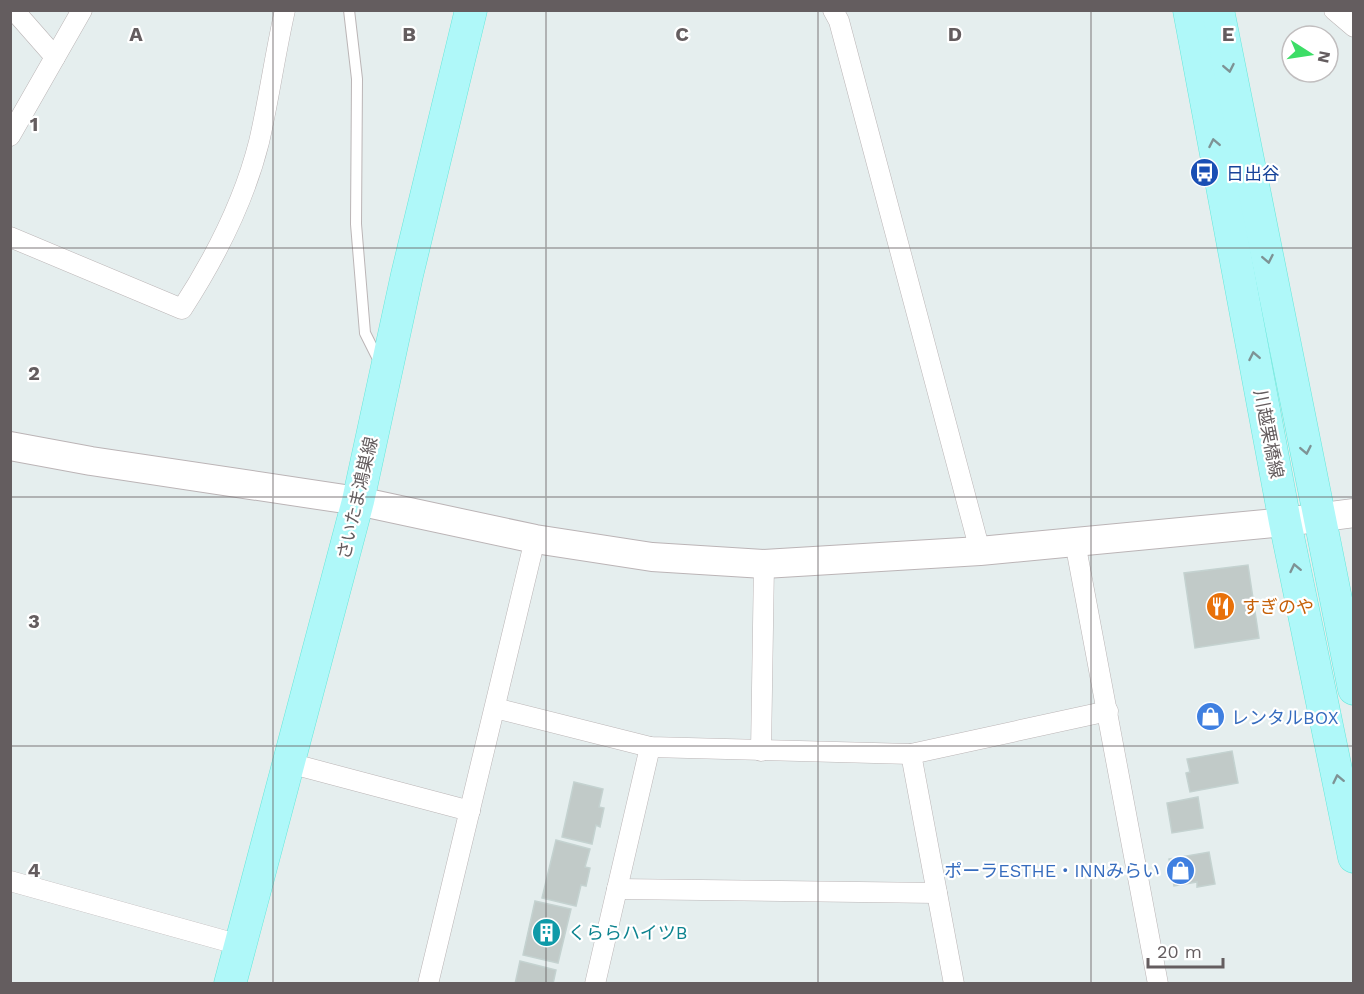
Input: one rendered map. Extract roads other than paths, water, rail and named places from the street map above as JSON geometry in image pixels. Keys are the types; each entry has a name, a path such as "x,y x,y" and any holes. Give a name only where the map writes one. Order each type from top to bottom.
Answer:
{"main road":[{"name":"さいたま鴻巣線","path":"230,984 358,501 407,275 471,10"},
{"name":"川越栗橋線","path":"1189,10 1285,522 1353,857"},
{"name":"川越栗橋線","path":"1218,10 1353,689"}],"street":[{"path":"17,10 19,16 55,57"},
{"path":"10,136 82,10"},
{"path":"10,237 182,309 210,265 238,204 258,143 285,10"},
{"path":"833,10 839,21 980,551"},
{"path":"10,446 358,501 535,538 652,557 764,564 980,551 1285,522 1353,513"},
{"path":"428,984 535,538"},
{"path":"1075,542 1158,984"},
{"path":"761,751 764,564"},
{"path":"495,708 650,747 911,754 1108,711"},
{"path":"595,984 650,747"},
{"path":"911,754 954,984"},
{"path":"290,763 470,811"},
{"path":"10,881 240,945"},
{"path":"617,889 937,893"}],"lane":[{"path":"349,10 357,79 356,224 364,333 386,374"}],"place":[{"name":"日出谷","path":"1205,173"},
{"name":"すぎのや","path":"1221,606"},
{"name":"レンタルBOX","path":"1210,717"},
{"name":"ポーラESTHE・INNみらい","path":"1181,870"},
{"name":"くららハイツB","path":"547,932"}]}
